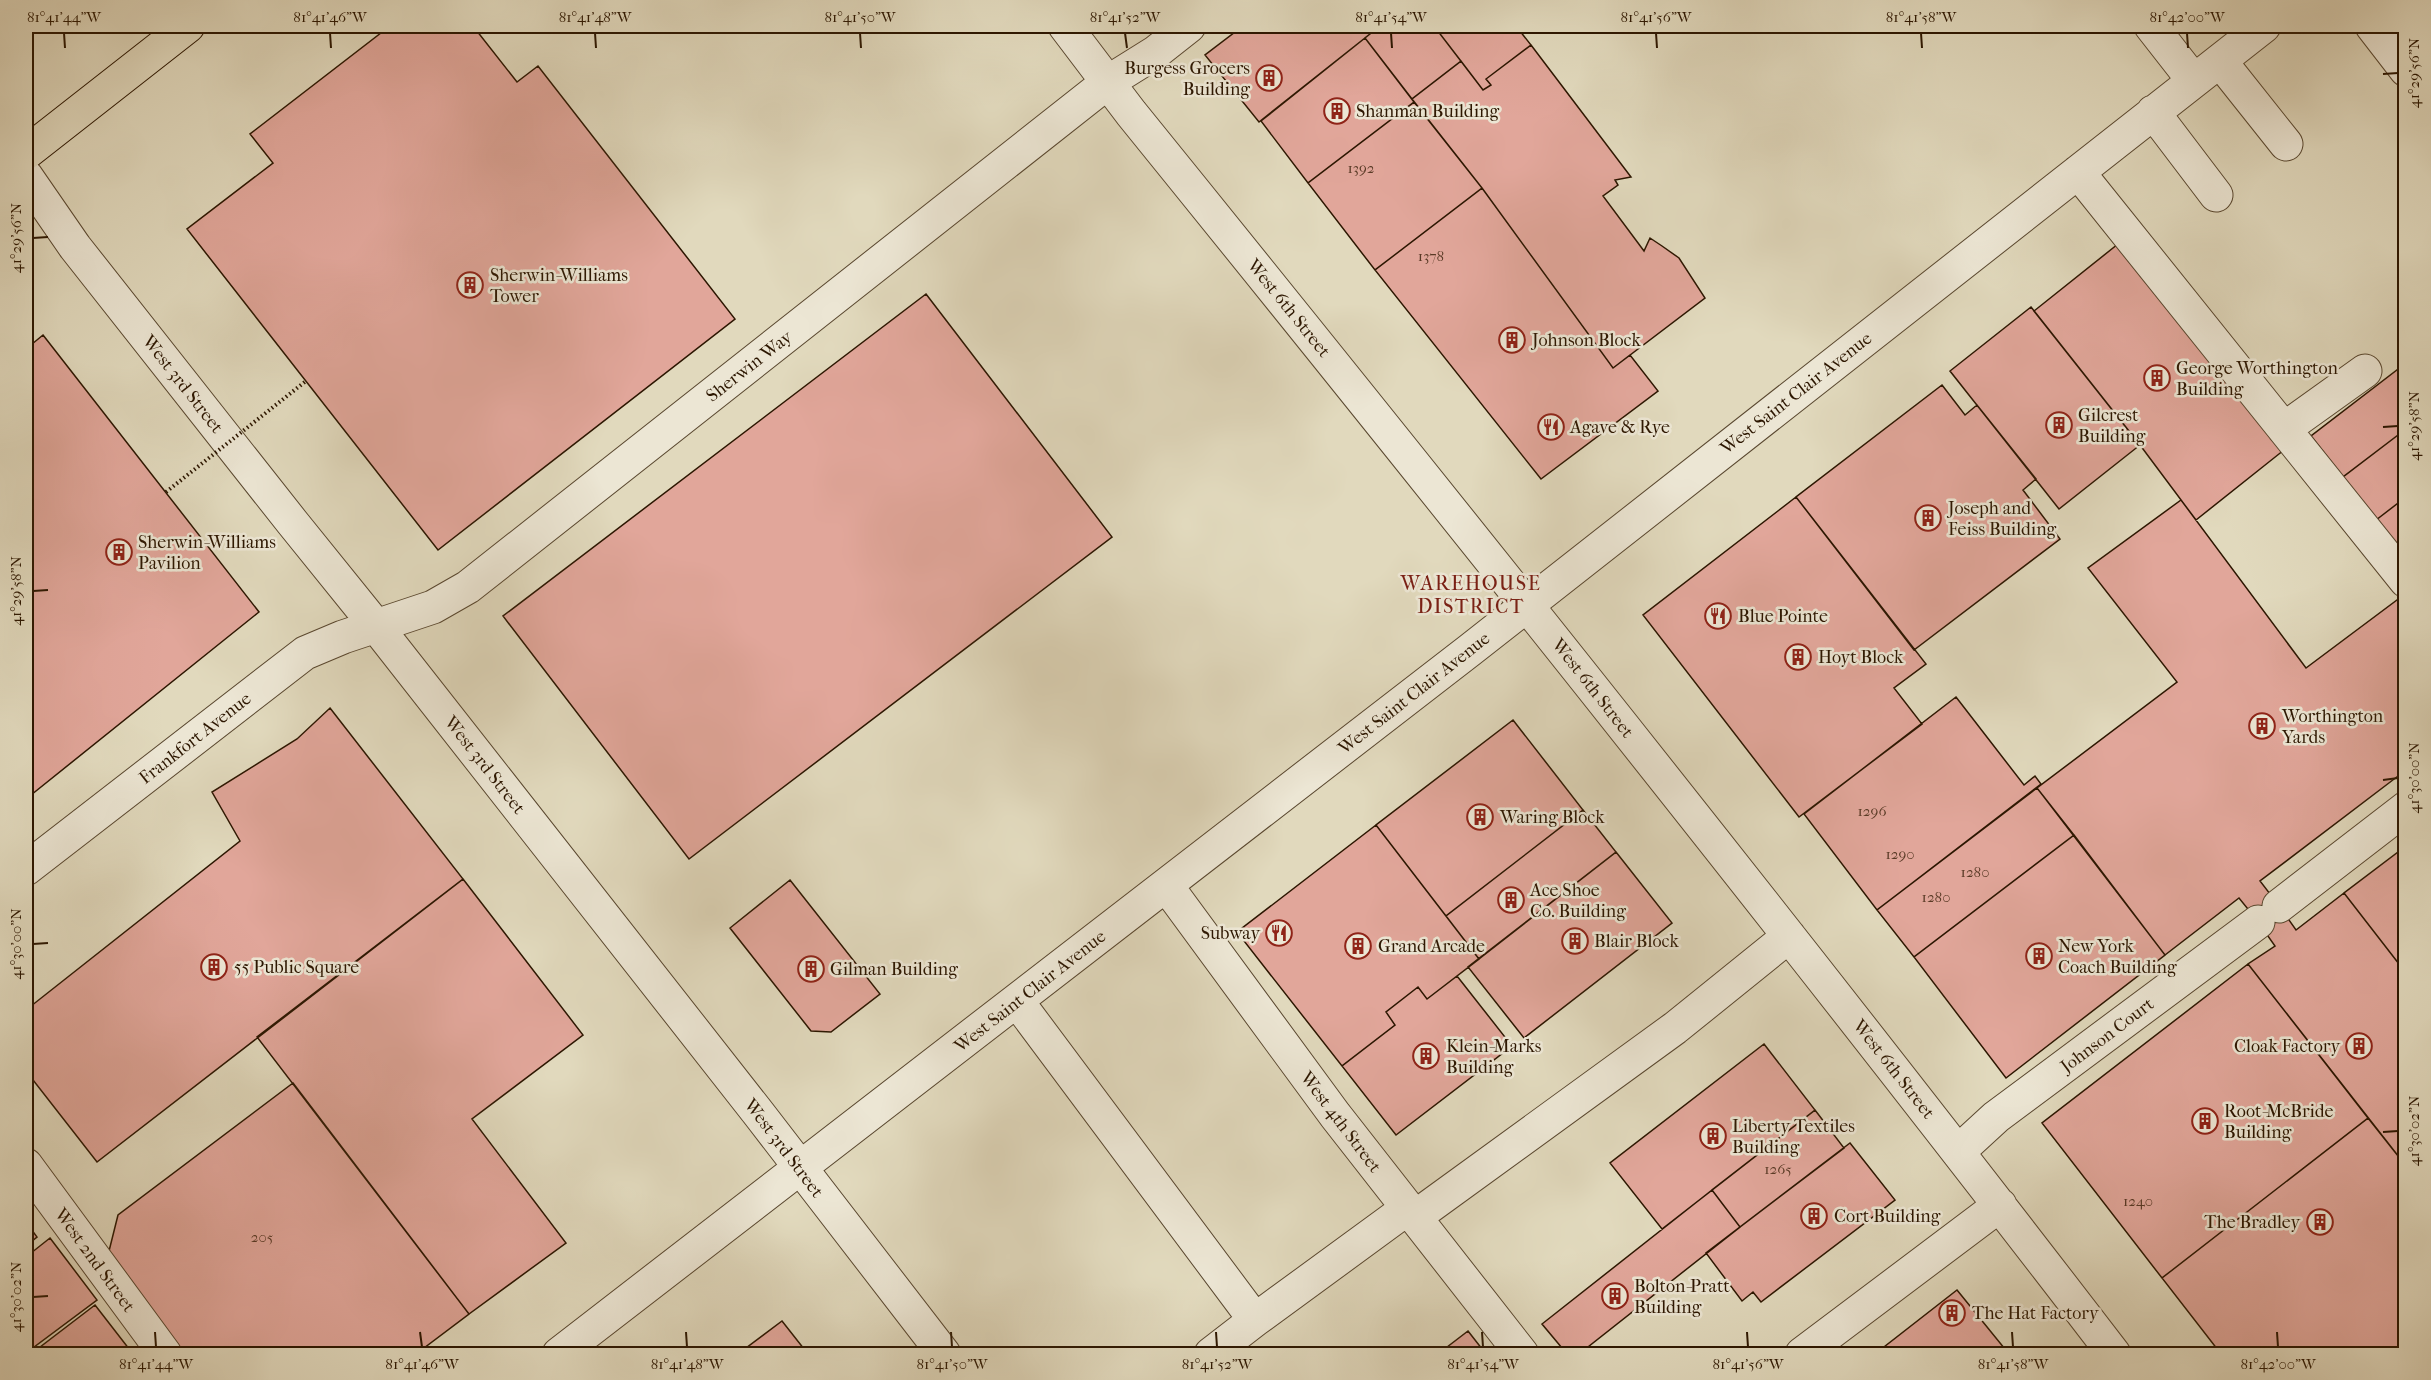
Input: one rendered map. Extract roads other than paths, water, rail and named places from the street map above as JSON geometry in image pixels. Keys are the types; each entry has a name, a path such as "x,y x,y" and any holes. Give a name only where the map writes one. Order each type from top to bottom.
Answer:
{"main road":[{"path":"26,153 188,26"}],"street":[{"name":"West 6th Street","path":"1065,26 1959,1151 2114,1354"},
{"path":"1108,82 1156,52 1190,26"},
{"path":"2151,26 2194,81"},
{"name":"West Saint Clair Avenue","path":"559,1354 1527,605 2264,26"},
{"path":"2372,26 2406,69"},
{"path":"2220,60 2286,144"},
{"name":"Sherwin Way","path":"376,626 433,607 468,587 1108,82"},
{"path":"2153,112 2216,195"},
{"path":"2078,172 2406,581"},
{"name":"West 3rd Street","path":"26,176 75,247 376,626 944,1354"},
{"path":"2284,429 2365,371"},
{"name":"Frankfort Avenue","path":"26,869 305,653 376,626"},
{"name":"Johnson Court","path":"1959,1151 1996,1117 2406,808"},
{"name":"West 4th Street","path":"1166,885 1335,1114 1522,1354"},
{"path":"1211,1354 1255,1320 1675,1028 1789,936"},
{"path":"1017,1001 1255,1320"},
{"name":"West 2nd Street","path":"26,1165 165,1354"},
{"path":"1802,1354 2000,1205"}],"place":[{"name":"Burgess Grocers Building","path":"1269,78"},
{"name":"Shanman Building","path":"1337,111"},
{"name":"Sherwin-Williams Tower","path":"470,285"},
{"name":"Johnson Block","path":"1512,340"},
{"name":"George Worthington Building","path":"2157,378"},
{"name":"Gilcrest Building","path":"2059,425"},
{"name":"Agave & Rye","path":"1551,427"},
{"name":"Joseph and Feiss Building","path":"1928,518"},
{"name":"Sherwin-Williams Pavilion","path":"119,552"},
{"name":"Blue Pointe","path":"1718,616"},
{"name":"Hoyt Block","path":"1798,657"},
{"name":"Worthington Yards","path":"2262,726"},
{"name":"Waring Block","path":"1480,817"},
{"name":"Ace Shoe Co. Building","path":"1511,900"},
{"name":"Subway","path":"1279,933"},
{"name":"Blair Block","path":"1575,941"},
{"name":"Grand Arcade","path":"1358,946"},
{"name":"New York Coach Building","path":"2039,956"},
{"name":"55 Public Square","path":"214,967"},
{"name":"Gilman Building","path":"811,969"},
{"name":"Cloak Factory","path":"2359,1046"},
{"name":"Klein-Marks Building","path":"1426,1056"},
{"name":"Root-McBride Building","path":"2205,1121"},
{"name":"Liberty Textiles Building","path":"1713,1136"},
{"name":"Cort Building","path":"1814,1216"},
{"name":"The Bradley","path":"2320,1222"},
{"name":"Bolton-Pratt Building","path":"1615,1296"},
{"name":"The Hat Factory","path":"1952,1313"}],"district":[{"name":"WAREHOUSE DISTRICT","path":"1471,594"}]}
